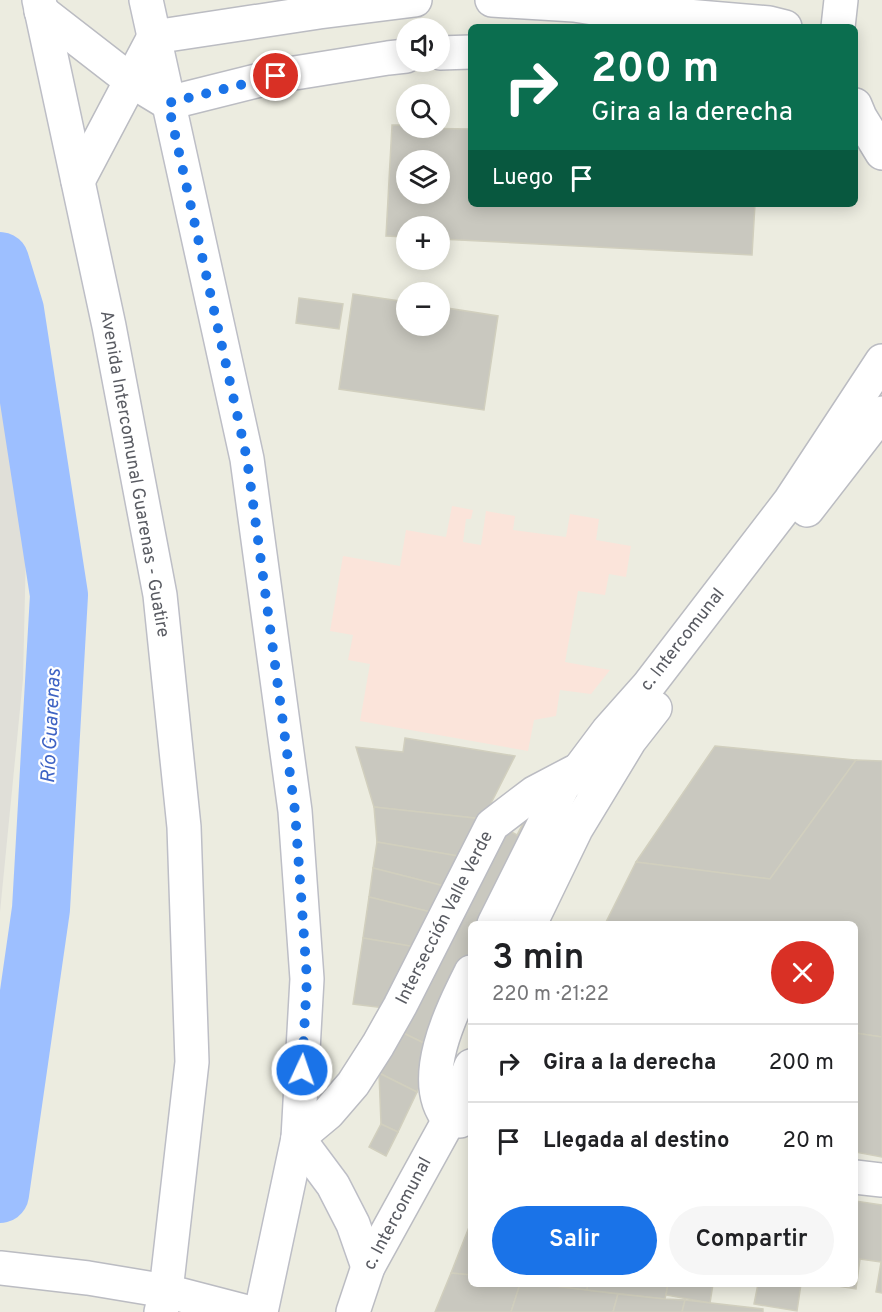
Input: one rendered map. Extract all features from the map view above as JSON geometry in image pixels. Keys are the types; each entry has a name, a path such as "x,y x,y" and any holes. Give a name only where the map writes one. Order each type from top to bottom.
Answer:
{"street":[{"path":"146,0 247,459 295,811 307,979 298,1138 261,1312"},
{"path":"154,37 416,0"},
{"path":"492,0 574,5 625,13 776,19"},
{"path":"838,24 841,0"},
{"path":"40,5 130,80 168,103 276,76 396,57"},
{"name":"Avenida Intercomunal Guarenas - Guatire","path":"40,5 109,326 160,595 184,827 192,1062 164,1301"},
{"path":"78,181 154,37"},
{"path":"450,53 468,52"},
{"path":"858,115 882,153"},
{"name":"c. Intercomunal","path":"496,921 563,786 648,686 790,501 882,361"},
{"name":"c. Intercomunal","path":"531,921 576,829 630,740 882,413"},
{"name":"Intersección Valle Verde","path":"298,1138 328,1113 353,1084 378,1045 492,825 534,793 601,760 630,740"},
{"path":"460,1121 442,1111 435,1080 441,1045 450,1017 468,978"},
{"name":"c. Intercomunal","path":"353,1312 368,1267 460,1121 468,1081"},
{"path":"298,1138 333,1185 353,1224 368,1267"},
{"path":"858,1177 882,1180"},
{"path":"0,1268 88,1278 164,1301 246,1312"}],"shaded area":[{"path":"0,383 8,409 26,550 23,679 0,912"},
{"path":"452,506 473,510 471,519 466,519 463,542 481,545 486,511 515,516 513,530 566,537 570,514 599,519 596,540 631,546 626,577 609,574 605,595 578,591 565,662 610,670 591,694 560,690 556,716 534,720 528,751 360,721 370,664 348,660 353,635 330,631 343,556 400,566 406,530 446,537"}],"building":[{"path":"392,125 396,125 396,138 450,138 450,129 468,129 468,207 755,207 752,255 450,240 450,216 396,216 396,236 386,236"},
{"path":"353,294 396,300 396,336 450,336 450,309 498,316 484,410 339,389"},
{"path":"299,298 343,304 339,329 296,323"},
{"path":"405,738 515,756 483,819 374,807 356,747 403,752"},
{"path":"715,746 856,760 770,879 636,862"},
{"path":"856,760 882,761 882,1037 858,1033 858,921 606,921 636,862 770,879"},
{"path":"374,807 483,819 464,857 377,842"},
{"path":"525,819 538,825 490,921 468,921 468,965 428,1045 399,1031 508,830 517,835"},
{"path":"377,842 464,857 448,887 373,868"},
{"path":"373,868 448,887 435,913 369,897"},
{"path":"369,897 435,913 416,947 363,938"},
{"path":"363,938 416,947 385,1008 353,1004"},
{"path":"399,1031 428,1045 429,1067 417,1092 379,1073"},
{"path":"858,1033 882,1037 882,1157 858,1153"},
{"path":"379,1073 417,1092 398,1132 381,1124"},
{"path":"381,1124 398,1132 386,1156 369,1147"},
{"path":"858,1201 882,1205 882,1293 876,1292 881,1262 860,1259 858,1274"},
{"path":"468,1230 468,1275 451,1273"},
{"path":"451,1273 468,1275 468,1287 519,1287 511,1312 435,1312"},
{"path":"519,1287 563,1287 618,1294 613,1312 511,1312"},
{"path":"563,1287 588,1287 587,1290"},
{"path":"588,1287 667,1287 665,1299 587,1290"},
{"path":"667,1287 713,1287 710,1303 666,1295"},
{"path":"757,1287 801,1287 797,1311 754,1304"},
{"path":"618,1294 685,1300 682,1312 613,1312"},
{"path":"685,1300 763,1309 763,1312 682,1312"}],"waterway":[{"name":"Río Guarenas","path":"0,261 15,310 59,595 41,909 0,1194"}],"route":[{"path":"276,76 168,103 247,459 295,811 307,979 302,1070"}]}
